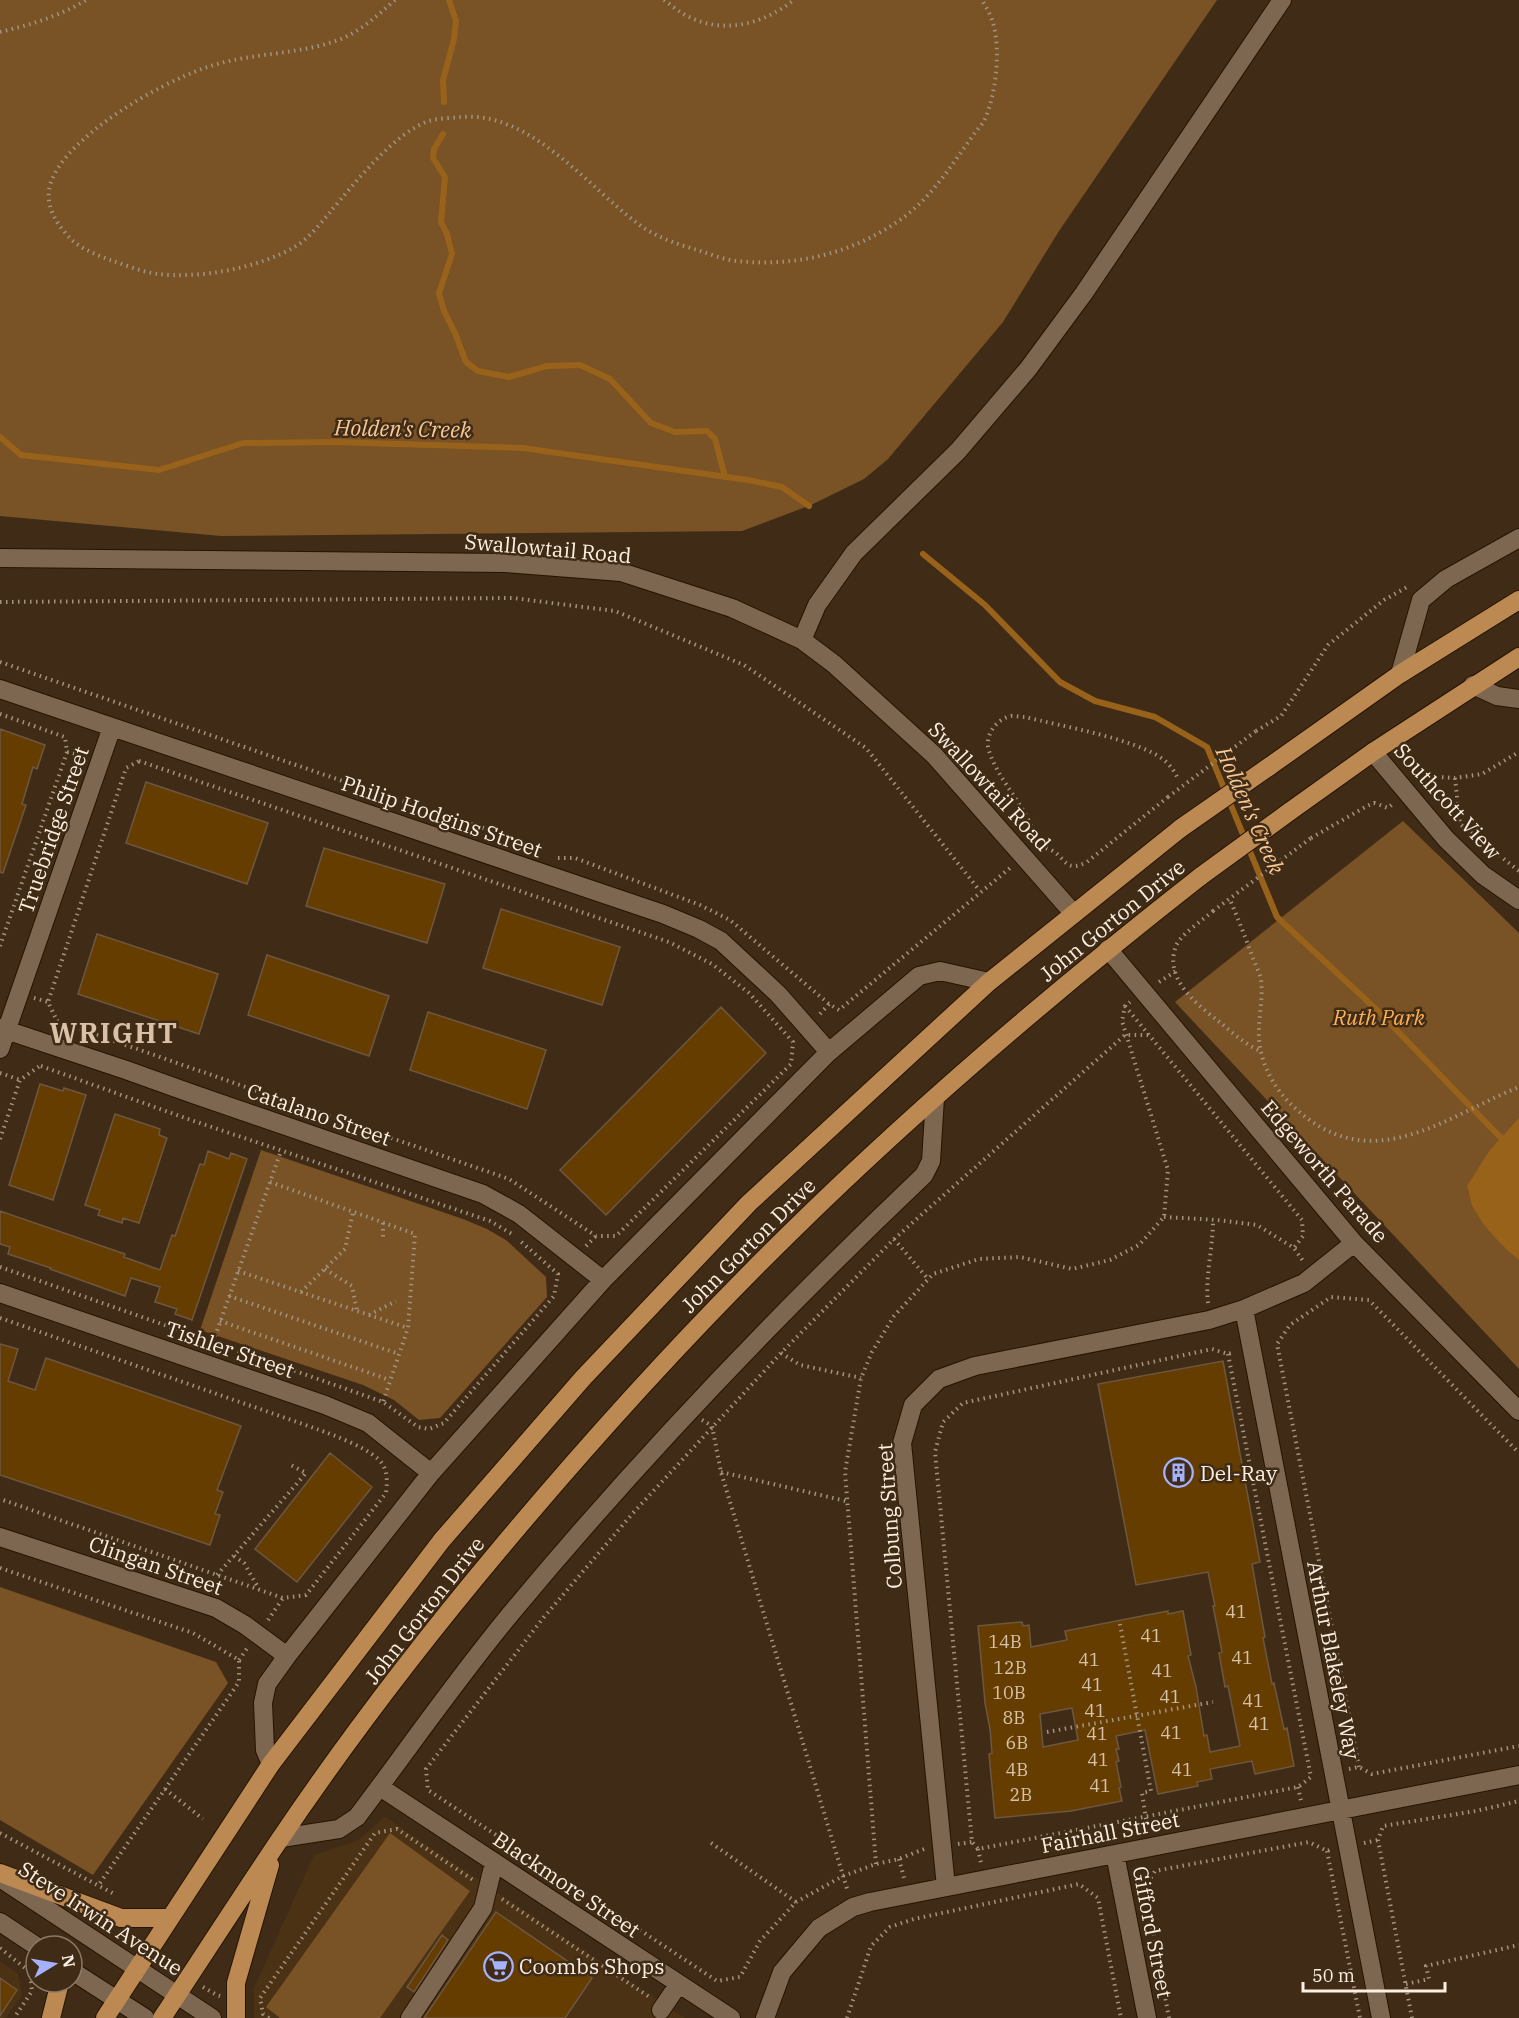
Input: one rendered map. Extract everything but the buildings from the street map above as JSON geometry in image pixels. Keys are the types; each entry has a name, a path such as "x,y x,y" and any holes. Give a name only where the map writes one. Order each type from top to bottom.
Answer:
{"main road":[{"name":"John Gorton Drive","path":"105,2018 271,1764 442,1540 583,1378 749,1203 989,982 1181,828 1400,674 1519,600"},
{"name":"John Gorton Drive","path":"162,2018 278,1842 416,1654 498,1552 608,1423 705,1318 791,1232 898,1131 1108,949 1202,876 1373,752 1519,657"},
{"path":"236,2018 236,1983 278,1842"},
{"path":"0,1873 121,1918 170,1918"},
{"path":"51,2018 57,1994"}],"street":[{"path":"802,640 817,605 854,553 958,452 1028,369 1084,293 1282,0"},
{"path":"1400,674 1421,600 1446,579 1519,538"},
{"name":"Swallowtail Road","path":"0,558 505,563 621,572 732,608 802,640 834,664 934,755 1074,914"},
{"path":"1473,685 1497,696 1519,699"},
{"name":"Philip Hodgins Street","path":"0,689 663,914 699,929 721,941 770,987 829,1052"},
{"name":"Truebridge Street","path":"0,1049 3,1029 112,727"},
{"name":"Southcott View","path":"1373,752 1446,839 1483,875 1519,900"},
{"name":"Edgeworth Parade","path":"1108,949 1354,1243 1519,1411"},
{"path":"271,1764 265,1750 263,1703 267,1684 431,1473 603,1280 829,1052 919,976 940,971 989,982"},
{"name":"Catalano Street","path":"3,1029 483,1194 519,1214 603,1280"},
{"path":"278,1842 339,1829 357,1817 511,1613 660,1443 814,1281 924,1175 931,1161 935,1098"},
{"name":"Colbung Street","path":"945,1887 903,1443 913,1405 939,1379 975,1366 1209,1320 1244,1310 1304,1282 1354,1243"},
{"name":"Tishler Street","path":"0,1293 325,1406 368,1424 431,1473"},
{"name":"Arthur Blakeley Way","path":"1244,1310 1381,2018"},
{"name":"Clingan Street","path":"0,1537 216,1608 245,1625 287,1656"},
{"name":"Fairhall Street","path":"765,2018 782,1972 819,1928 853,1907 1519,1775"},
{"name":"Blackmore Street","path":"380,1787 731,2018"},
{"name":"Gifford Street","path":"1115,1854 1147,2018"},
{"path":"411,2018 483,1908 494,1863"},
{"name":"Steve Irwin Avenue","path":"0,1878 212,2018"},
{"path":"0,1922 24,1938"},
{"path":"84,1979 145,2018"},
{"path":"661,2010 678,1985"}],"path":[{"path":"0,32 30,25 73,8 86,0"},
{"path":"395,0 359,30 340,39 317,46 232,60 203,68 177,79 106,121 67,155 51,180 50,208 56,221 77,244 93,254 156,274 195,275 235,268 270,258 298,245 321,223 362,175 411,131 429,122 469,117 497,120 530,135 576,170 640,226 686,247 734,261 783,262 827,256 868,238 898,221 935,188 984,121 993,90 998,52 993,21 982,0"},
{"path":"664,0 688,16 712,25 730,26 760,20 777,13 794,0"},
{"path":"1178,779 1165,761 1132,744 1025,717 1012,716 1004,719 993,727 989,735 988,750 1005,783 1028,819 1039,845 1053,851 1067,864 1075,866 1087,862 1168,797 1256,731 1281,716 1328,645 1384,600 1415,582"},
{"path":"0,602 513,598 615,611 744,665 866,748 980,891 839,1010 730,920 700,905 575,858 550,857"},
{"path":"0,662 300,767 519,840 538,855"},
{"path":"0,714 65,737 67,752 0,946"},
{"path":"1423,776 1455,778 1482,774 1519,752"},
{"path":"139,761 669,942 712,964 750,993 793,1042 791,1064 616,1236 596,1236 508,1179 57,1021 48,1002 126,768 139,761"},
{"path":"1455,778 1460,824 1519,870"},
{"path":"1260,1051 1245,1043 1197,1005 1188,995 1178,978 1174,954 1179,940 1213,911 1311,838 1366,806 1374,804 1388,808 1392,806"},
{"path":"1231,902 1260,978 1258,1033 1260,1051 1272,1081 1300,1113 1315,1124 1347,1138 1367,1142 1390,1141 1430,1128 1518,1088"},
{"path":"876,1864 845,1472 861,1378 872,1352 894,1316 933,1274 979,1259 1020,1257 1072,1269 1110,1260 1139,1245 1164,1217 1168,1170 1125,1035 1122,1021 1125,1005 1302,1220 1303,1236 1294,1248"},
{"path":"924,1849 843,1876 796,1902 760,1941 740,1977 717,1981 428,1790 426,1769 544,1617 712,1426 780,1353 894,1239 1125,1035 1148,1035"},
{"path":"0,1139 20,1080 41,1066 490,1221 513,1235 558,1275 554,1296 444,1423 429,1430 418,1427 383,1402 0,1267"},
{"path":"0,1073 20,1080"},
{"path":"213,1342 281,1150"},
{"path":"270,1182 415,1234 408,1328 383,1402"},
{"path":"301,1292 345,1249 353,1212"},
{"path":"1164,1217 1257,1226 1294,1248 1331,1297"},
{"path":"1206,1290 1213,1244 1213,1221"},
{"path":"383,1223 383,1240"},
{"path":"894,1239 928,1279"},
{"path":"324,1269 352,1286 357,1311"},
{"path":"238,1271 408,1328"},
{"path":"229,1296 399,1354"},
{"path":"1519,1453 1368,1300 1331,1297 1290,1325 1277,1344 1359,1767 1372,1774 1519,1746"},
{"path":"368,1315 396,1300"},
{"path":"0,1318 357,1445 383,1464 387,1476 386,1493 306,1595 283,1598 0,1499"},
{"path":"220,1321 390,1380"},
{"path":"1212,1349 1228,1354 1311,1778 1298,1787 978,1849 972,1842 934,1452 942,1422 963,1403 1212,1349"},
{"path":"780,1353 800,1365 861,1378"},
{"path":"712,1426 721,1472 843,1876"},
{"path":"217,1575 306,1473 291,1465"},
{"path":"721,1472 846,1501"},
{"path":"234,1556 244,1563 260,1589"},
{"path":"0,1568 193,1633 238,1660 238,1682 98,1886"},
{"path":"1120,1624 1151,1791 1142,1792"},
{"path":"1047,1732 1213,1702"},
{"path":"165,1789 203,1819"},
{"path":"1412,2018 1378,1840 1383,1827 1519,1801"},
{"path":"0,1833 126,1899"},
{"path":"1169,2018 1145,1887 1155,1871 1308,1842 1327,1851 1359,2018"},
{"path":"711,1843 796,1902"},
{"path":"847,2018 871,1946 890,1927 914,1919 1079,1884 1098,1898 1121,2018"},
{"path":"1406,1984 1429,1979 1426,1966 1519,1945"},
{"path":"0,1948 30,1972 32,1991 14,2018"},
{"path":"260,1998 263,2014 269,2018"}],"shaded area":[{"path":"1519,1118 1519,1260 1483,1223 1473,1207 1467,1186 1490,1150"},
{"path":"385,1817 685,2018 254,2018 254,1988 314,1855 357,1841"},
{"path":"0,1961 18,1974 22,1995 6,2018 0,2018"}],"green space":[{"path":"0,0 1217,0 1059,231 1003,322 888,459 864,479 811,505 742,531 221,536 0,516"},
{"name":"Ruth Park","path":"1403,821 1519,933 1519,1369 1175,1002"},
{"path":"261,1150 487,1229 506,1240 546,1277 547,1297 440,1418 419,1420 394,1400 363,1385 200,1330"},
{"path":"0,1587 216,1662 228,1683 93,1875 0,1820"},
{"path":"390,1833 470,1891 380,2018 280,2018 266,2007"}],"waterway":[{"path":"444,102 443,80 454,39 456,21 449,0"},
{"path":"443,134 434,149 433,158 445,177 441,222 452,254 439,293 444,311 466,362 478,371 509,377 547,366 580,365 610,379 651,423 675,432 707,431 715,439 725,477"},
{"name":"Holden's Creek","path":"0,437 21,455 159,470 243,443 336,442 523,448 748,480 782,487 809,506"},
{"name":"Holden's Creek","path":"923,554 985,605 1060,682 1095,701 1155,717 1207,747 1277,917 1379,1012 1501,1138"}],"place":[{"name":"Del-Ray","path":"1179,1473"},
{"name":"Coombs Shops","path":"498,1966"}],"district":[{"name":"WRIGHT","path":"114,1032"}]}
